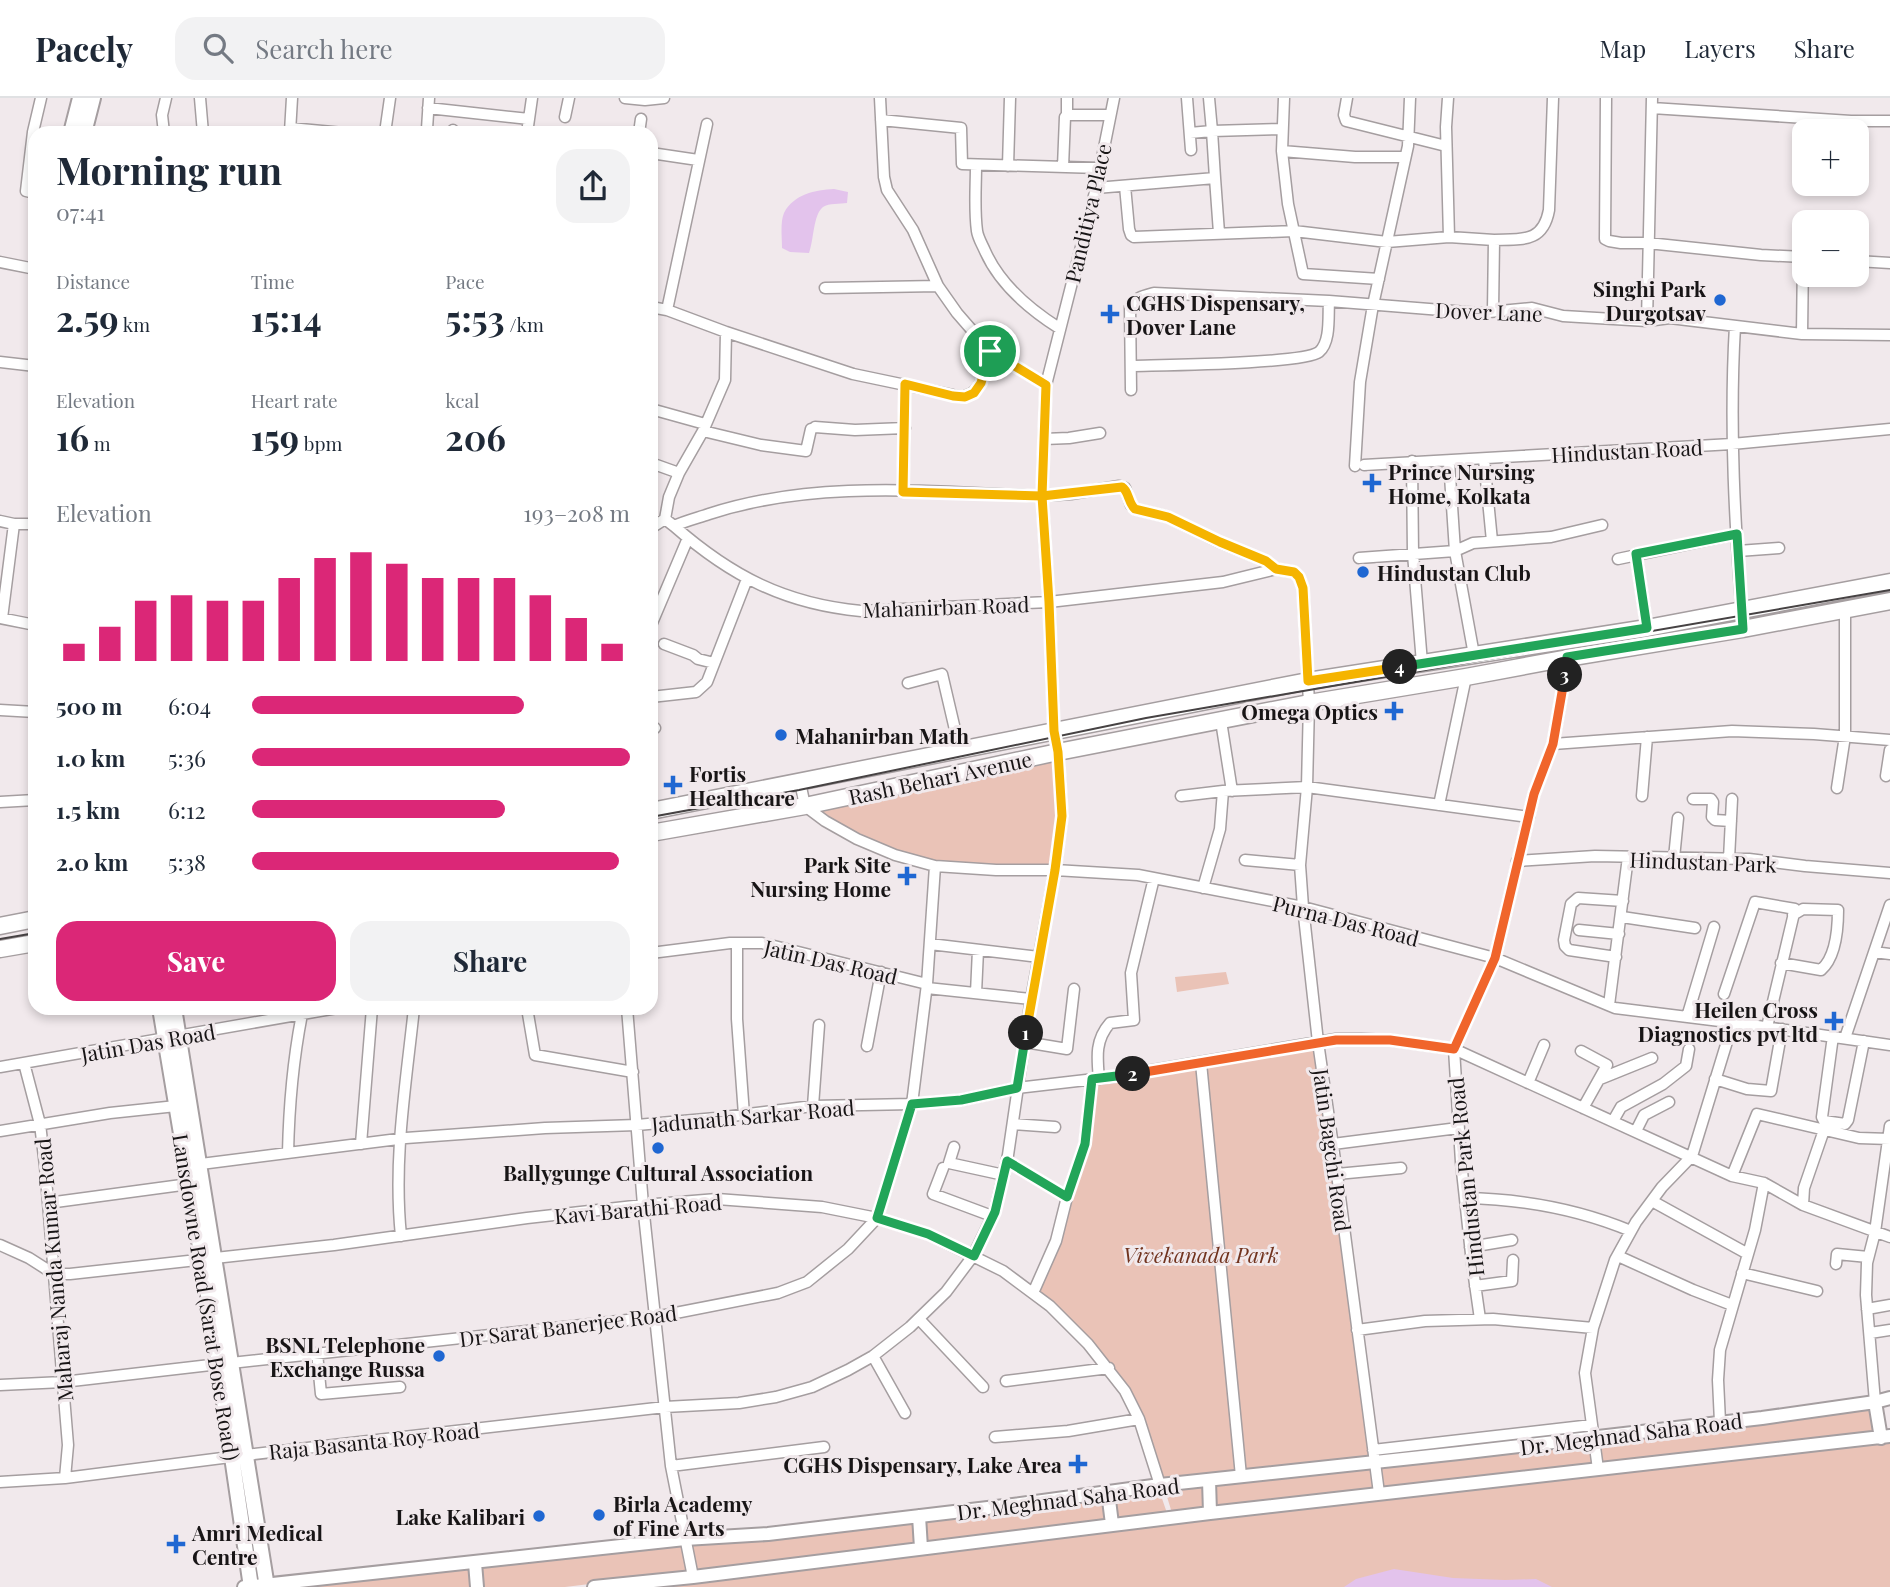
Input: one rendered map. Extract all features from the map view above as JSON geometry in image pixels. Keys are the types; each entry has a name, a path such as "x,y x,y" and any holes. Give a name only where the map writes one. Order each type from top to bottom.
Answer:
{"main road":[{"path":"73,126 80,98"},
{"path":"86,126 93,98"},
{"name":"Rash Behari Avenue","path":"658,810 1308,681 1647,628 1890,582"},
{"name":"Rash Behari Avenue","path":"658,832 805,806 1309,702 1743,629 1890,601"},
{"path":"0,926 28,920"},
{"path":"0,949 28,944"},
{"name":"Lansdowne Road (Sarat Bose Road)","path":"163,1015 172,1037 176,1106 192,1165 189,1184 209,1258 256,1586"},
{"path":"174,1015 172,1037 209,1258"}],"street":[{"path":"36,126 41,98"},
{"path":"163,126 162,115 166,98"},
{"path":"201,98 203,126"},
{"path":"290,126 292,98"},
{"path":"386,126 390,98"},
{"path":"528,126 532,98"},
{"path":"565,117 569,98"},
{"path":"625,98 664,98"},
{"path":"880,98 887,190 918,240 938,286 990,351 1046,385"},
{"path":"1008,166 1010,98"},
{"path":"1063,167 1066,98"},
{"name":"Panditiya Place","path":"1004,1175 1062,816 1054,731 1042,496 1046,385 1096,188 1114,98"},
{"path":"1187,98 1191,150"},
{"path":"1209,98 1219,233"},
{"path":"1284,98 1282,151 1288,204 1303,274 1379,279"},
{"path":"1347,98 1344,115 1346,121 1446,146"},
{"path":"1448,98 1446,146 1449,237"},
{"path":"1125,186 1129,229 1134,237 1294,231 1387,242 1449,237 1522,239 1535,236 1546,224 1549,210 1553,98"},
{"path":"1606,98 1605,239 1621,243 1648,243 1792,256"},
{"path":"1373,305 1409,137 1407,99"},
{"path":"427,126 428,103 529,119"},
{"path":"1647,321 1652,103 1851,121 1890,121"},
{"path":"1067,115 1110,115"},
{"path":"640,126 641,119"},
{"path":"881,120 961,128 962,164 1099,168"},
{"path":"667,310 707,124"},
{"path":"1190,133 1282,129"},
{"path":"1282,151 1405,158"},
{"path":"658,154 698,160"},
{"path":"976,165 978,234 988,257 1000,277 1018,298 1059,328"},
{"path":"1096,188 1215,178"},
{"path":"1493,311 1494,240"},
{"path":"0,262 28,268"},
{"path":"1869,262 1890,263"},
{"path":"825,288 938,286"},
{"path":"1802,334 1803,287"},
{"name":"Dover Lane","path":"1131,390 1130,307 1140,296 1154,293 1329,301 1479,313 1532,308 1563,316 1647,321 1670,318 1802,334 1890,335"},
{"path":"1131,366 1269,361 1317,354 1325,345 1329,301"},
{"name":"Hindustan Road","path":"1373,305 1358,394 1360,465 1732,444 1890,429"},
{"path":"658,308 853,374 953,396 965,397 974,393 981,383 990,351"},
{"path":"1735,327 1731,401 1733,491 1743,629"},
{"path":"658,524 665,519 669,497 679,473 704,428 725,380 726,332"},
{"path":"0,362 28,365"},
{"path":"903,492 905,384"},
{"path":"658,412 761,445 806,451 813,428 905,428"},
{"path":"1044,439 1100,433"},
{"path":"1483,459 1492,541"},
{"path":"1412,461 1413,554 1422,663"},
{"path":"1449,461 1455,551 1474,655"},
{"path":"658,466 679,473"},
{"path":"674,526 737,505 793,494 865,491 1042,496 1122,487 1135,509 1168,517 1266,561 1276,569 1294,572 1299,577 1303,588 1308,681"},
{"name":"Mahanirban Road","path":"665,519 737,574 802,602 834,609 860,611 1049,602 1223,582 1276,569"},
{"path":"0,521 28,524"},
{"path":"14,524 1,618 28,624"},
{"path":"1359,558 1455,551 1474,543 1551,537 1602,525"},
{"path":"1618,559 1737,534"},
{"path":"658,609 688,538"},
{"path":"1738,551 1779,548"},
{"path":"1636,554 1647,628"},
{"path":"658,696 696,692 707,682 747,579"},
{"path":"1837,788 1845,736 1845,609"},
{"path":"664,644 714,663"},
{"path":"1495,958 1534,794 1553,744 1567,657"},
{"path":"908,683 942,674 960,751"},
{"path":"1438,805 1466,677"},
{"name":"Jatin Bagchi Road","path":"1308,681 1307,788 1300,865 1303,907 1318,1042 1379,1493"},
{"path":"0,710 28,712"},
{"path":"1203,888 1228,791 1221,721"},
{"path":"1553,744 1732,732 1890,740"},
{"path":"1642,796 1647,737"},
{"path":"1886,776 1890,750"},
{"path":"800,782 805,806"},
{"path":"1181,796 1307,788 1529,817"},
{"path":"1693,799 1711,799 1712,817 1715,820 1731,821"},
{"path":"1729,859 1732,799"},
{"path":"0,802 28,800"},
{"name":"Purna Das Road","path":"805,806 857,839 895,855 935,866 1138,875 1303,907 1495,958 1615,1008 1890,1045"},
{"path":"1674,858 1678,818"},
{"name":"Hindustan Park","path":"1517,861 1595,856 1749,859 1890,873"},
{"path":"1609,1005 1629,857"},
{"path":"1245,860 1300,865"},
{"path":"877,1218 912,1104 927,986 935,866"},
{"path":"1033,1293 1056,1241 1085,1144 1101,1033 1110,1023 1134,1020 1131,973 1154,878"},
{"path":"1616,957 1569,950 1564,940 1574,900 1623,901"},
{"path":"1724,995 1755,902 1795,909 1767,1027"},
{"path":"1845,1038 1890,905"},
{"path":"1781,963 1821,970 1828,964 1838,928 1838,910 1803,909 1793,915"},
{"path":"1622,917 1695,928"},
{"path":"1688,1017 1714,927"},
{"path":"1580,930 1619,934"},
{"path":"737,943 737,1019 744,1115"},
{"name":"Jatin Das Road","path":"658,952 737,943 762,943 927,986 1031,999"},
{"path":"930,944 1039,957"},
{"path":"976,993 978,950"},
{"path":"1874,952 1890,954"},
{"name":"Hindustan Park Road","path":"1480,1319 1458,1128 1454,1049 1495,958"},
{"path":"867,1046 881,972"},
{"path":"1025,1042 1067,1049 1074,989"},
{"name":"Jatin Das Road","path":"0,1067 296,1015"},
{"path":"288,1153 296,1046 302,1015"},
{"path":"361,1144 371,1015"},
{"path":"401,1236 398,1208 400,1139 413,1015"},
{"path":"528,1015 535,1055 633,1072"},
{"path":"628,1015 643,1205 671,1466 694,1577"},
{"path":"1598,1469 1585,1373 1593,1328 1618,1256 1631,1231 1662,1187 1692,1156 1732,1022"},
{"path":"813,1106 819,1025"},
{"path":"1715,1079 1746,1089 1771,1091 1782,1029"},
{"path":"1833,1036 1822,1117 1824,1121 1845,1124 1848,1120 1864,1041"},
{"name":"Jadunath Sarkar Road","path":"192,1165 400,1139 545,1128 637,1125 813,1106 961,1100 1017,1088 1201,1063 1318,1042 1390,1040 1454,1049 1732,1176 1764,1183 1803,1205 1890,1237"},
{"path":"1528,1083 1544,1045"},
{"path":"1613,1121 1621,1107 1663,1084 1686,1066 1689,1049"},
{"path":"1581,1051 1607,1065 1583,1108"},
{"path":"1600,1079 1652,1058"},
{"name":"Maharaj Nanda Kumar Road","path":"24,1063 40,1124 48,1203 68,1444 65,1478"},
{"path":"1201,1063 1241,1476"},
{"path":"1636,1131 1644,1115 1669,1102"},
{"path":"0,1131 110,1113 176,1106"},
{"path":"1732,1176 1757,1114 1859,1138 1889,1139"},
{"path":"1013,1124 1055,1127"},
{"path":"1886,1437 1875,1402 1866,1295 1868,1257 1875,1232 1890,1126"},
{"path":"1333,1144 1458,1128"},
{"path":"1803,1205 1804,1188 1824,1130"},
{"path":"954,1147 949,1163 1004,1175"},
{"path":"1007,1161 1067,1197"},
{"path":"943,1168 933,1194 992,1216"},
{"path":"1337,1174 1401,1168"},
{"name":"Raja Basanta Roy Road","path":"0,1482 65,1478 665,1407 739,1403 812,1387 873,1356 919,1319 946,1292 974,1256 992,1216 1004,1175"},
{"path":"1720,1422 1720,1350 1755,1230 1764,1183"},
{"path":"48,1203 189,1184"},
{"path":"1465,1198 1499,1198 1578,1213 1631,1231"},
{"name":"Kavi Barathi Road","path":"54,1274 401,1236 643,1205 717,1199 822,1207 877,1218 928,1234 1003,1271 1050,1306 1109,1368 1125,1391 1139,1419 1160,1485"},
{"path":"1652,1200 1748,1254"},
{"name":"Dr Sarat Banerjee Road","path":"0,1385 63,1382 654,1317 744,1301 778,1293 807,1282 848,1249 877,1218"},
{"path":"1470,1247 1512,1240"},
{"path":"0,1245 29,1258 54,1274"},
{"path":"1836,1264 1837,1254 1868,1257"},
{"path":"1618,1256 1732,1305"},
{"path":"1475,1286 1512,1281 1513,1260"},
{"path":"1742,1273 1817,1291"},
{"path":"1867,1309 1890,1305"},
{"path":"919,1319 983,1387"},
{"path":"1357,1329 1425,1321 1480,1319 1593,1328"},
{"path":"1870,1333 1890,1330"},
{"path":"317,1353 321,1394 400,1387"},
{"path":"873,1356 905,1413"},
{"path":"1006,1381 1109,1368"},
{"name":"Dr. Meghnad Saha Road","path":"256,1586 685,1539 768,1534 919,1517 1241,1476 1374,1455 1593,1431 1720,1422 1890,1398"},
{"path":"995,1437 1068,1431 1139,1419"},
{"name":"Dr. Meghnad Saha Road","path":"594,1587 1379,1493 1886,1437"},
{"path":"671,1466 824,1447"},
{"path":"1209,1480 1210,1513"},
{"path":"1108,1492 1112,1524"},
{"path":"919,1517 921,1548"},
{"path":"475,1563 477,1587"}],"green space":[{"path":"1063,759 1054,867 975,866 899,853 837,824 815,808 893,795"},
{"path":"1226,972 1229,984 1177,992 1175,977"},
{"name":"Vivekanada Park","path":"1317,1049 1370,1456 1162,1481 1128,1387 1038,1291 1058,1243 1096,1085"},
{"path":"1873,1404 1879,1435 1380,1490 1377,1464"},
{"path":"1890,1438 1890,1587 603,1587"},
{"path":"1372,1463 1376,1490 1172,1513 1164,1487"},
{"path":"1158,1487 1167,1513 869,1552 695,1569 688,1543"},
{"path":"682,1543 689,1572 565,1587 267,1587 447,1571"}],"shaded area":[{"path":"834,189 848,192 847,203 823,207 815,222 809,253 790,252 782,248 782,221 784,213 793,201 806,194"},
{"path":"1394,1569 1453,1578 1536,1579 1552,1587 1344,1587 1356,1579"}],"tram line":[{"path":"658,816 799,790 1146,718 1890,590"},
{"path":"0,939 28,934"}],"place":[{"name":"Singhi Park Durgotsav","path":"1720,300"},
{"name":"CGHS Dispensary, Dover Lane","path":"1110,314"},
{"name":"Prince Nursing Home, Kolkata","path":"1372,483"},
{"name":"Hindustan Club","path":"1363,572"},
{"name":"Omega Optics","path":"1394,711"},
{"name":"Mahanirban Math","path":"781,735"},
{"name":"Fortis Healthcare","path":"673,785"},
{"name":"Park Site Nursing Home","path":"907,876"},
{"name":"Heilen Cross Diagnostics pvt ltd","path":"1834,1021"},
{"name":"Ballygunge Cultural Association","path":"658,1148"},
{"name":"BSNL Telephone Exchange Russa","path":"439,1356"},
{"name":"CGHS Dispensary, Lake Area","path":"1078,1464"},
{"name":"Birla Academy of Fine Arts","path":"599,1515"},
{"name":"Lake Kalibari","path":"539,1516"},
{"name":"Amri Medical Centre","path":"176,1544"}],"route":[{"path":"990,351 981,383 974,393 965,397 905,384 903,492 1042,496 1119,486 1125,488 1135,509 1168,517 1266,561 1276,569 1294,572 1299,577 1303,588 1308,681 1647,628 1636,554 1737,534 1743,629 1567,657 1553,744 1534,794 1495,958 1454,1049 1390,1040 1336,1040 1092,1079 1085,1144 1067,1197 1007,1161 995,1212 974,1256 928,1234 877,1218 912,1104 961,1100 1017,1088 1055,870 1062,816 1054,731 1042,496 1046,385 990,351"}]}
